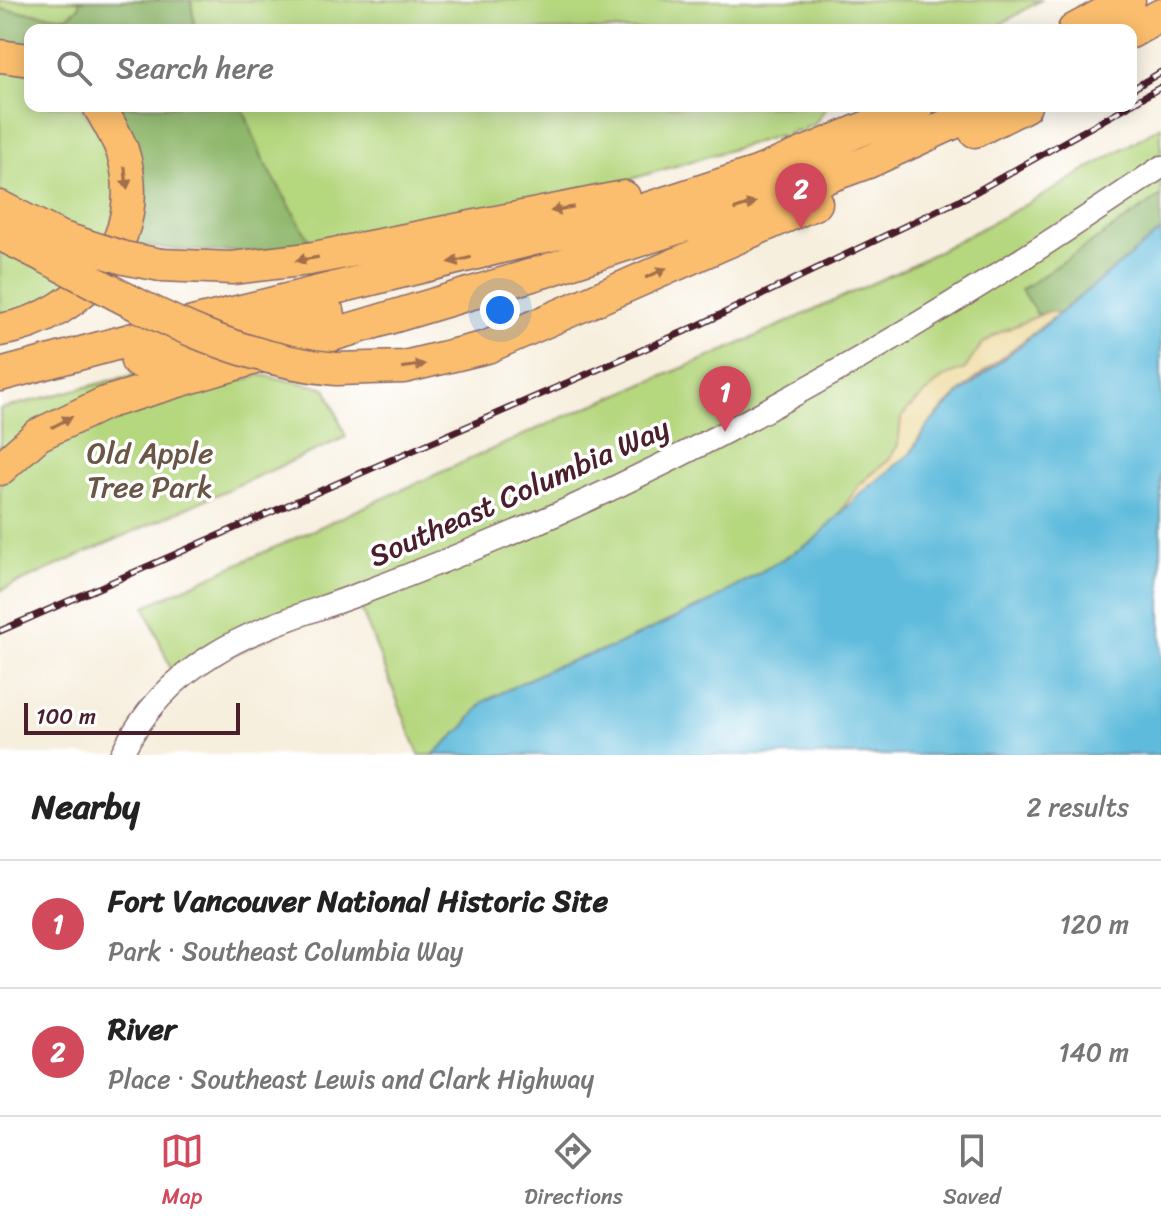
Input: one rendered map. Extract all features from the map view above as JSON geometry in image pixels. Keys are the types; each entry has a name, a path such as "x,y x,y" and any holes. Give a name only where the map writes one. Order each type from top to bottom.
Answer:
{"highway":[{"path":"1085,24 1129,0"},
{"path":"1137,29 1161,15"},
{"path":"0,56 24,59"},
{"path":"0,330 29,325 82,295 102,272 116,246 128,185 122,151 102,112"},
{"path":"0,375 197,322 581,229 718,187 904,112"},
{"path":"0,469 38,435 105,403 820,181 976,112"},
{"path":"0,207 52,247 220,344 267,358 336,369 426,364 508,340 1012,112"},
{"path":"0,234 52,247 161,265 232,268 309,259 660,190 802,154"},
{"path":"0,398 70,377 617,246"},
{"path":"0,342 58,344 197,322"}],"street":[{"name":"Southeast Columbia Way","path":"121,755 140,723 166,691 215,653 264,629 420,571 558,513 726,431 987,282 1161,167"}],"green space":[{"path":"0,0 1041,0 1001,24 24,24 24,29 0,27"},
{"path":"79,0 191,0 194,24 24,24 24,47 0,41 0,9 67,17 79,7"},
{"path":"0,69 24,72 24,112 84,112 111,154 118,187 107,236 79,279 53,300 0,316"},
{"path":"112,112 244,112 263,159 312,245 264,251 218,252 125,244"},
{"path":"141,112 823,112 814,125 804,128 815,158 797,130 788,133 795,145 787,150 780,135 584,193 312,245"},
{"path":"1161,126 1161,231 1044,325 916,440 813,541 710,602 613,647 553,667 483,702 464,727 433,755 419,755 356,596 176,682 145,606 559,419 726,350 906,268 1046,194"},
{"path":"1161,196 1161,231 1059,313 1037,314 1021,290"},
{"path":"211,355 0,457 0,409"},
{"name":"Old Apple Tree Park","path":"260,375 326,388 346,437 0,591 0,485 21,463 45,445 100,418 219,381 224,386"}],"sand":[{"path":"1049,311 1059,313 956,397 921,435 911,453 839,514 859,485 889,459 898,445 901,419 907,410 944,377 965,369 981,345 996,334"}],"water":[{"path":"1161,231 1161,755 433,755 464,727 483,702 553,667 613,647 710,602 813,541 857,497 911,453 928,425 955,398"}],"railway":[{"path":"1137,86 1161,72"},
{"path":"1137,101 1161,87"},
{"path":"0,631 697,326 972,194 1117,112"}],"place":[{"name":"River","path":"801,229"},
{"name":"Fort Vancouver National Historic Site","path":"725,432"}]}
